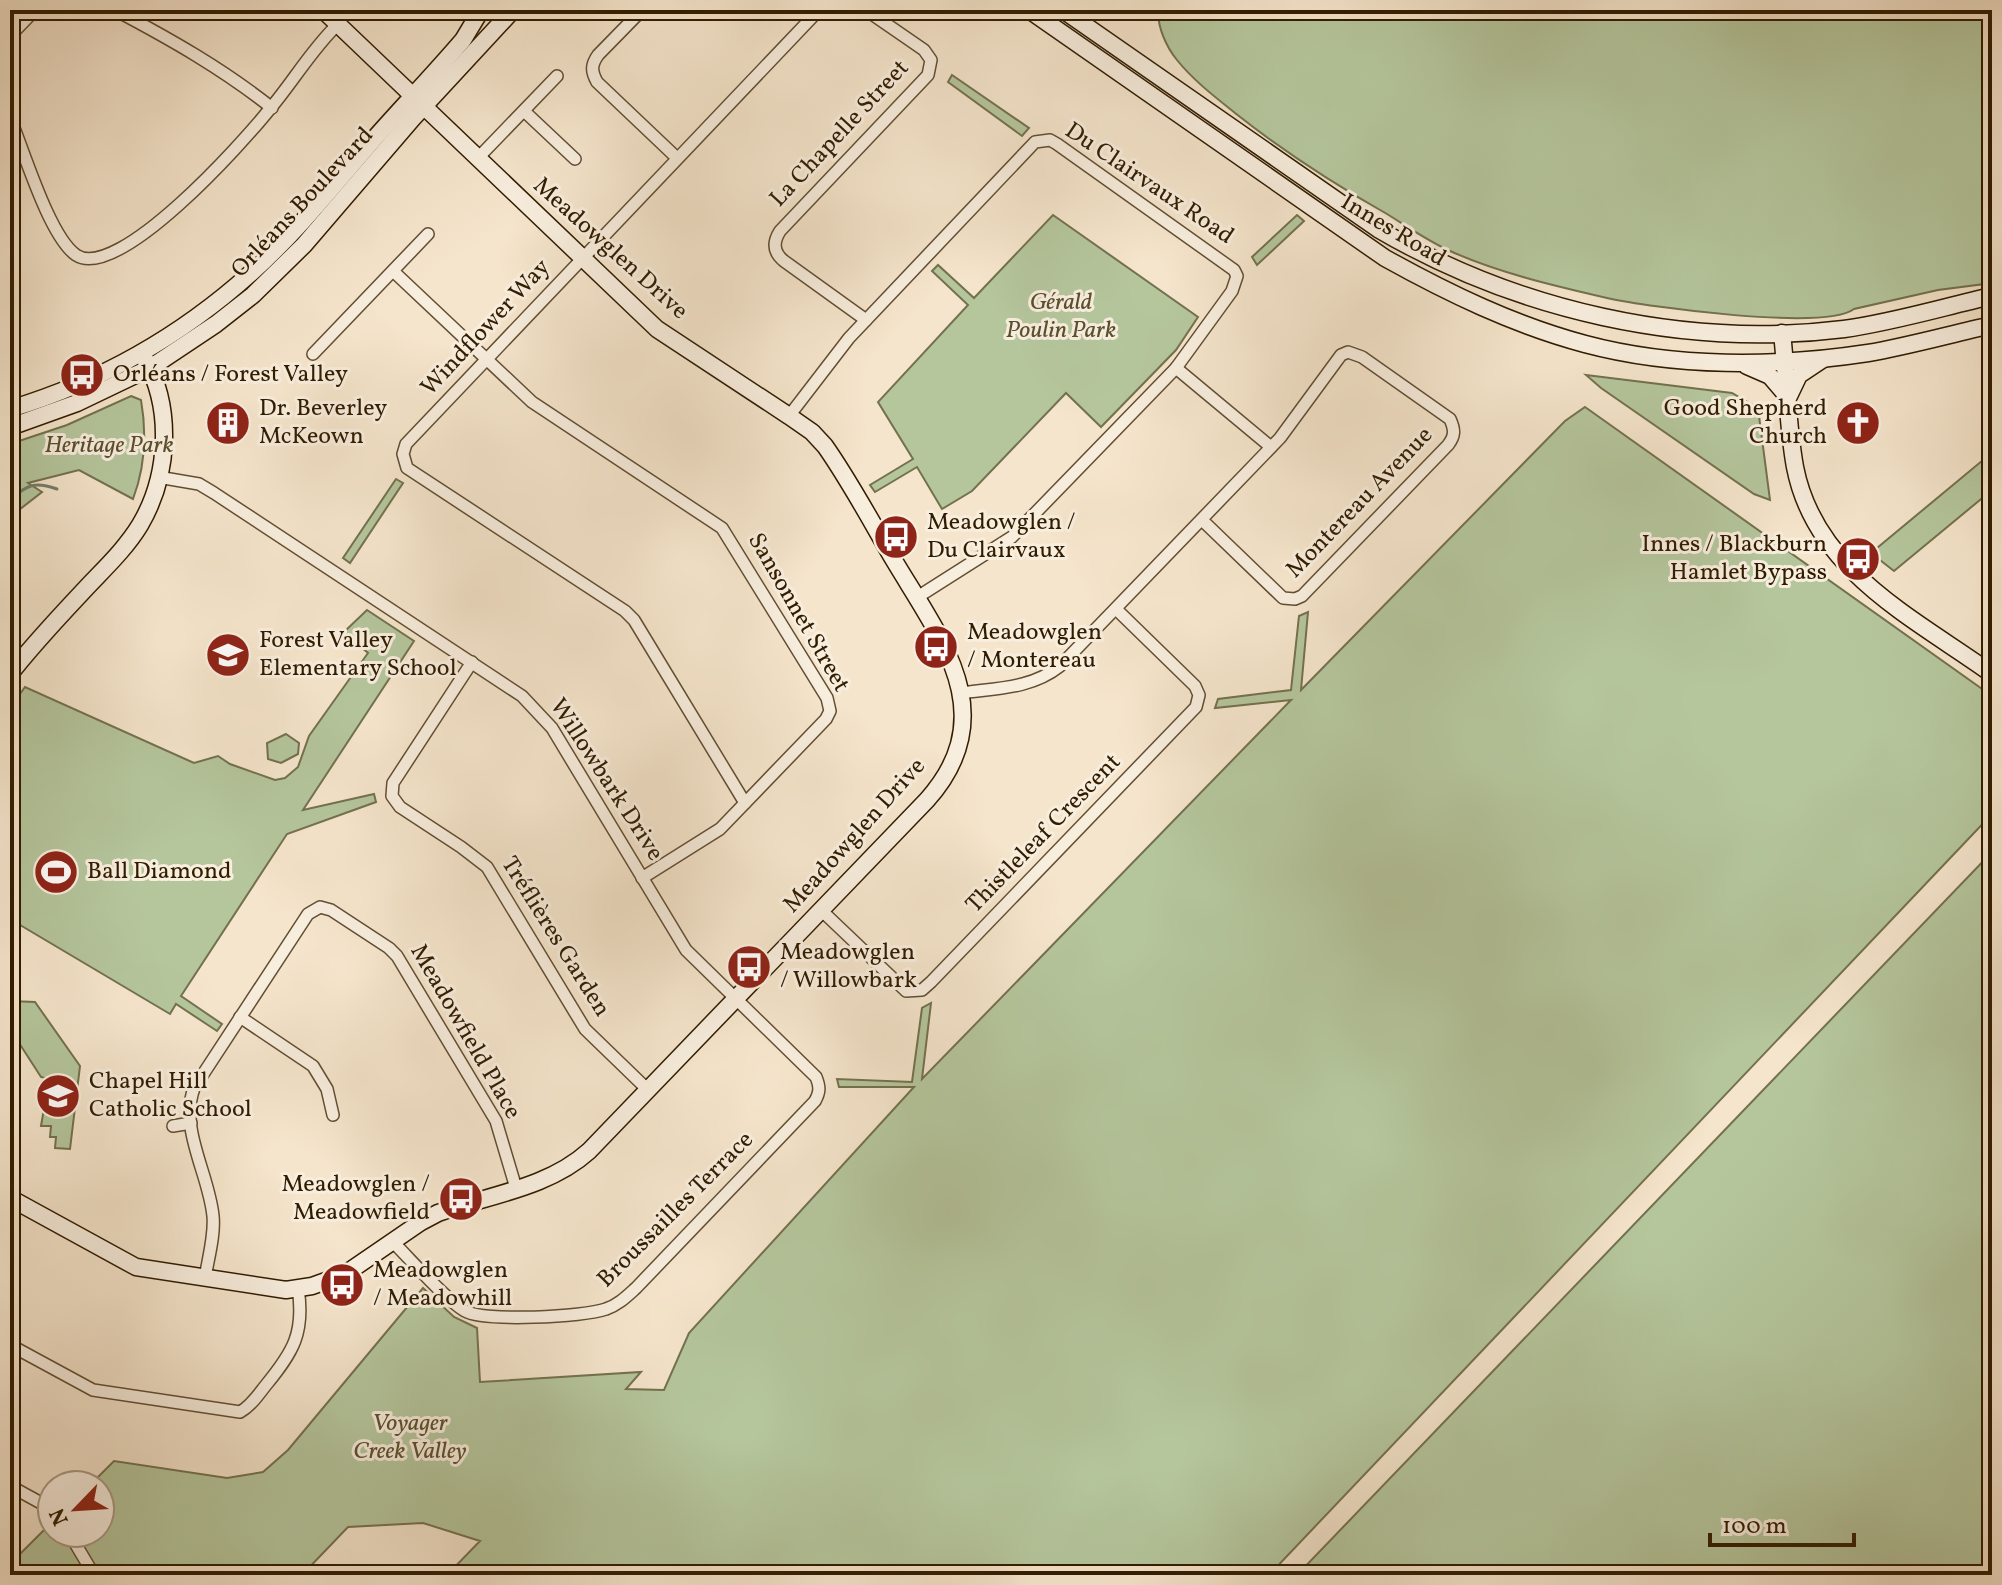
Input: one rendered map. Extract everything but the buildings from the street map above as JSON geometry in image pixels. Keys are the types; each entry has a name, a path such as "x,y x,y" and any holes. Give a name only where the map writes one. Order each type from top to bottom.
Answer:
{"main road":[{"name":"Meadowglen Drive","path":"10,1198 136,1267 275,1289 327,1282 345,1274 438,1213 551,1177 576,1163 927,800 942,780 956,751 961,728 961,693 953,662 831,454 812,432 657,329 323,10"},
{"name":"Orléans Boulevard","path":"10,427 77,403 146,361 216,324 262,287 319,228 418,102 481,10"},
{"name":"Orléans Boulevard","path":"418,102 513,10"},
{"name":"Innes Road","path":"1029,10 1385,258 1512,320 1586,344 1660,357 1737,363 1868,353 1992,325"},
{"name":"Innes Road","path":"1063,10 1378,229 1470,276 1523,296 1648,326 1782,333 1845,328 1992,296"},
{"path":"1782,333 1795,467 1803,496 1825,541 1866,585 1992,674"},
{"path":"1789,398 1799,375 1826,357"},
{"name":"Orléans Boulevard","path":"10,409 146,361"},
{"path":"11,670 130,538 148,507 163,463 164,425 155,380 146,361"},
{"path":"1737,363 1770,376 1789,398"}],"street":[{"path":"10,36 35,10"},
{"path":"115,10 192,51 235,78 272,108"},
{"path":"642,10 598,55 592,73 597,82 677,158"},
{"name":"Windflower Way","path":"745,803 634,620 625,611 407,468 403,454 406,444 819,10"},
{"name":"La Chapelle Street","path":"866,10 924,50 931,60 928,75 780,231 775,244 784,261 866,320"},
{"path":"10,118 66,247 88,260 105,257 179,204 272,108 322,39 338,24"},
{"path":"477,159 557,76"},
{"path":"524,111 575,159"},
{"name":"Du Clairvaux Road","path":"789,416 822,371 866,320 1035,142 1050,140 1234,270 1237,276 1232,291 1176,368 1012,537 916,598"},
{"path":"313,354 428,234"},
{"name":"Sansonnet Street","path":"393,271 532,402 722,528 827,698 830,711 826,719 745,803 710,837 642,878"},
{"name":"Montereau Avenue","path":"961,693 1040,680 1060,666 1271,447 1335,359 1348,352 1362,357 1450,419 1454,431 1448,445 1309,590 1295,599 1283,598 1202,520"},
{"path":"1176,368 1271,447"},
{"name":"Willowbark Drive","path":"158,477 199,484 214,493 522,696 552,728 686,950 735,1000"},
{"name":"Thistleleaf Crescent","path":"821,910 906,991 922,990 942,970 1199,702 1195,686 1116,609"},
{"name":"Tréflières Garden","path":"472,662 393,783 392,796 400,807 487,867 585,1029 648,1090"},
{"name":"Meadowfield Place","path":"205,1278 213,1213 189,1110 194,1088 308,914 320,907 331,910 397,956 496,1121 516,1188"},
{"name":"Broussailles Terrace","path":"393,1242 462,1309 478,1316 502,1318 589,1312 619,1303 815,1101 820,1092 816,1077 735,1000"},
{"path":"240,1017 313,1066 327,1089 333,1115"},
{"path":"173,1126 191,1123"},
{"path":"10,1345 93,1390 240,1412 246,1409 294,1346 300,1303 298,1288"},
{"path":"10,1486 36,1500"},
{"path":"79,1549 94,1575"}],"green space":[{"path":"1159,10 1992,10 1992,283 1938,290 1837,315 1774,318 1628,302 1507,272 1469,259 1426,238 1328,179 1253,127 1204,88 1177,60 1163,36"},
{"path":"952,75 1029,128 1022,136 948,82"},
{"name":"Gérald Poulin Park","path":"1053,215 1198,317 1176,350 1101,427 1066,393 972,491 942,509 917,467 875,492 870,485 913,459 878,402 968,305 932,271 938,265 974,298"},
{"path":"1297,215 1304,221 1257,265 1252,257"},
{"path":"1586,375 1732,393 1758,408 1770,500 1754,494"},
{"name":"Heritage Park","path":"131,396 141,400 144,425 142,463 133,499 79,470 28,483 42,492 10,517 10,444 67,425"},
{"name":"Voyager Creek Valley","path":"1585,407 1992,696 1992,814 1269,1575 447,1575 480,1541 423,1523 348,1527 302,1575 10,1575 10,1564 36,1538 36,1549 116,1549 116,1469 106,1469 114,1461 227,1478 263,1472 288,1450 423,1288 454,1317 477,1328 480,1382 641,1372 626,1389 664,1390 689,1333 914,1087 839,1087 837,1079 912,1082 922,1008 931,1003 922,1079 1291,700 1215,708 1218,699 1291,690 1299,616 1308,612 1301,690 1565,421"},
{"path":"1992,456 1992,490 1894,571 1871,553 1983,460"},
{"path":"396,479 403,483 350,563 343,558"},
{"path":"367,610 414,641 303,810 374,794 376,802 287,834 181,996 222,1024 217,1031 176,1004 170,1014 10,919 10,708 25,687 194,763 218,756 230,764 275,780 285,778 298,767 309,736 368,653 344,632"},
{"path":"286,734 299,743 298,754 281,763 268,759 267,743"},
{"path":"1992,852 1992,1575 1297,1575"},
{"path":"10,1001 35,1002 80,1066 70,1149 55,1148 56,1137 50,1137 51,1126 41,1126 49,1079 41,1077 10,1029"}],"waterway":[{"path":"10,499 32,486 57,489"}],"place":[{"name":"Orléans / Forest Valley","path":"82,375"},
{"name":"Dr. Beverley McKeown","path":"228,423"},
{"name":"Good Shepherd Church","path":"1858,423"},
{"name":"Meadowglen / Du Clairvaux","path":"896,537"},
{"name":"Innes / Blackburn Hamlet Bypass","path":"1858,559"},
{"name":"Meadowglen / Montereau","path":"936,647"},
{"name":"Forest Valley Elementary School","path":"228,655"},
{"name":"Ball Diamond","path":"56,872"},
{"name":"Meadowglen / Willowbark","path":"749,967"},
{"name":"Chapel Hill Catholic School","path":"58,1096"},
{"name":"Meadowglen / Meadowfield","path":"461,1199"},
{"name":"Meadowglen / Meadowhill","path":"342,1285"}]}
